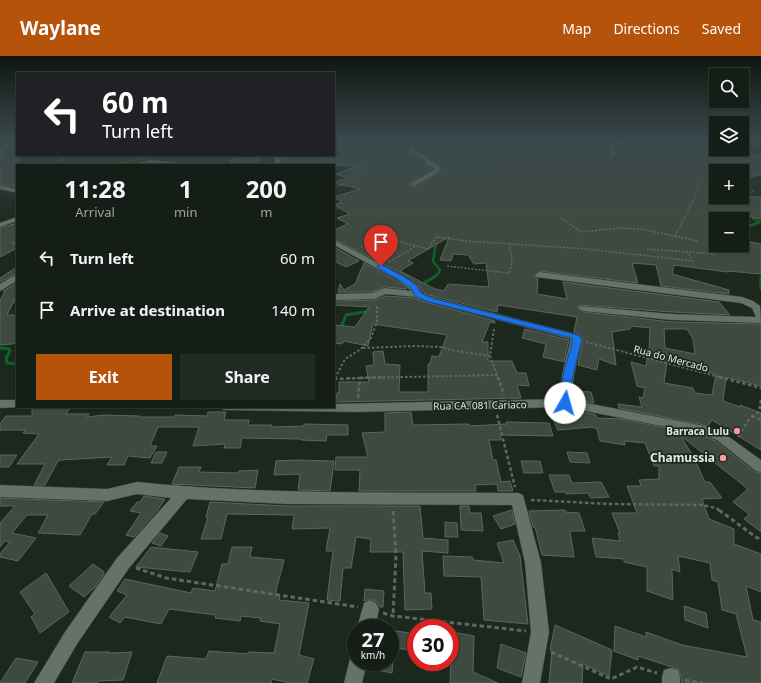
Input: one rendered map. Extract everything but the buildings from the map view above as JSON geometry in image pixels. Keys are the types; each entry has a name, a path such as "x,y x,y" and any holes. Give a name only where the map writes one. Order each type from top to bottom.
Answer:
{"street":[{"path":"414,184 439,169 436,167"},
{"path":"0,187 16,191"},
{"path":"0,225 16,219"},
{"path":"335,243 381,266 414,287 418,294"},
{"path":"539,275 742,300 754,304 758,309 761,319 680,318 583,308"},
{"path":"0,288 16,278"},
{"path":"335,297 374,296 385,291 418,294 429,300 575,336 577,339 568,375 565,403"},
{"name":"Rua CA. 081 Cariaco","path":"335,408 565,403 683,425 721,437 761,467"},
{"path":"0,404 16,404"},
{"path":"0,491 107,495 137,488 184,493 287,498 518,499 533,563 539,639 531,683"},
{"path":"43,683 71,638 124,564 184,493"},
{"path":"368,619 370,609"},
{"path":"353,683 356,671"}],"path":[{"path":"335,188 358,178 357,175 364,172 353,168"},
{"path":"675,236 697,194 700,183 694,179"},
{"path":"561,218 581,232 619,228 641,229 698,241"},
{"path":"352,252 387,236 400,242 429,249 436,237 587,249 693,261 688,252"},
{"path":"446,266 508,273 510,272 512,260 509,244"},
{"path":"381,266 417,246"},
{"path":"647,249 717,254"},
{"path":"363,348 372,336 378,316 377,303 374,296"},
{"path":"494,329 490,356 497,375 500,404 518,499 610,504 702,505 716,508 757,538 761,538"},
{"name":"Rua do Mercado","path":"577,339 657,362 761,388"},
{"path":"490,356 450,350 443,347 414,346 363,348 351,354 343,362 335,379 497,375"},
{"path":"357,408 360,378"},
{"path":"732,444 744,430 752,416 759,412 761,400"},
{"path":"752,416 761,420"},
{"path":"392,499 396,555 393,616"},
{"path":"124,564 166,578 370,609 393,616 539,639 611,679 636,667 671,680 703,683"}],"waterway":[{"path":"749,188 754,191 749,195"},
{"path":"749,226 760,222 753,218 752,213"},
{"path":"434,277 440,270 433,261 436,242"},
{"path":"414,289 436,276"},
{"path":"761,277 761,289"},
{"path":"0,305 16,301"},
{"path":"335,331 342,325 346,315 370,311"},
{"path":"0,348 9,349 10,351 6,358 7,363 16,364"}],"place":[{"name":"Barraca Lulu","path":"737,431"},
{"name":"Chamussia","path":"723,458"}],"route":[{"path":"381,266 407,282 414,287 418,294 429,300 575,336 577,339 568,375 565,403"}]}
